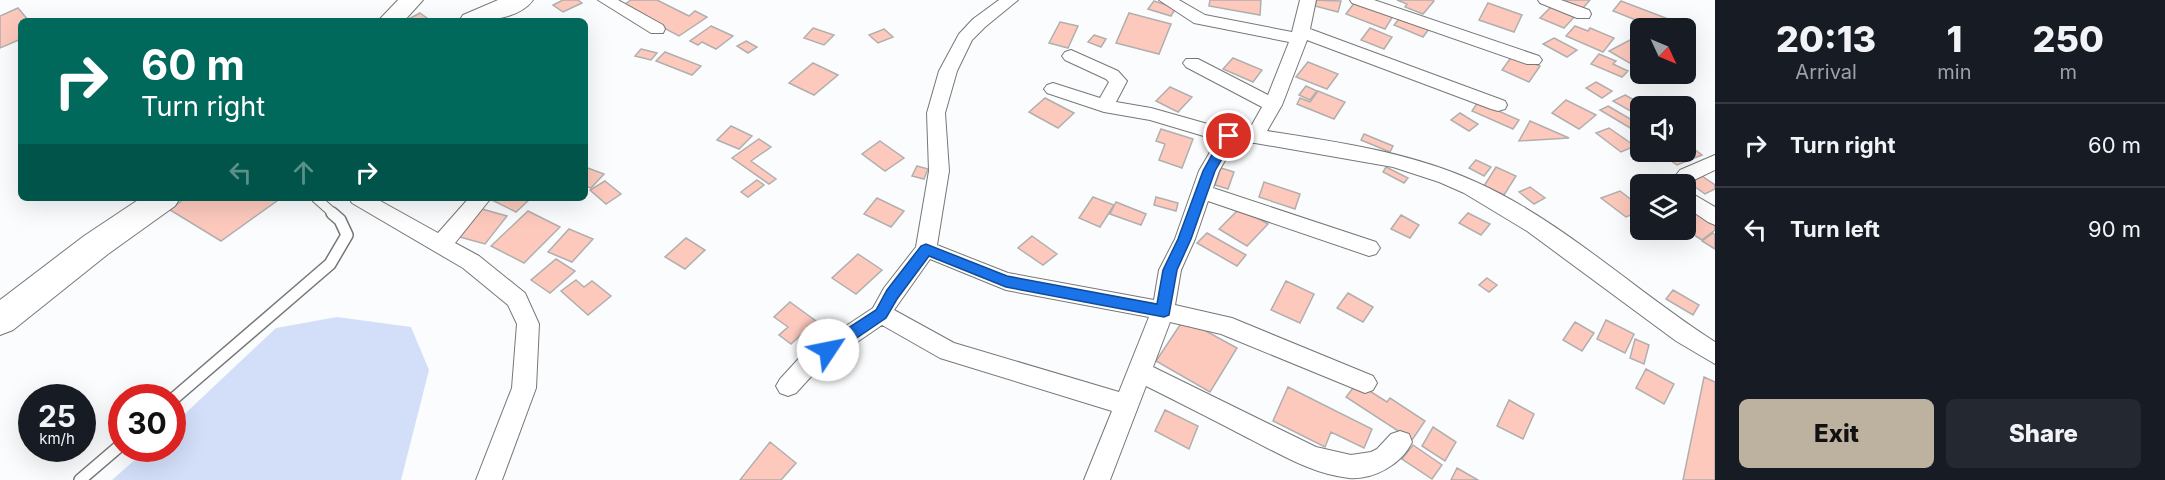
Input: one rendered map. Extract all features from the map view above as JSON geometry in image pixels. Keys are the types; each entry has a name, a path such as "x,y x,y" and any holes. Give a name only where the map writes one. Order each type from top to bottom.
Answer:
{"main road":[{"path":"479,18 520,0"},
{"path":"392,18 403,1"},
{"path":"0,320 96,245 160,201"}],"street":[{"path":"606,0 657,29"},
{"path":"788,386 810,362 881,314 892,294 926,249 939,171 936,113 948,70 965,38 979,23 1010,0"},
{"path":"1167,0 1200,19 1301,35 1498,105"},
{"path":"1255,136 1273,105 1301,35 1308,0"},
{"path":"1358,0 1533,60"},
{"path":"1546,0 1583,14"},
{"path":"1071,56 1112,75 1118,81 1104,106"},
{"path":"1192,63 1273,105"},
{"path":"1053,89 1104,106 1151,114 1229,136 1255,136 1385,160 1469,187 1519,215 1635,300 1715,354"},
{"path":"1097,480 1164,311 1170,270 1185,239 1209,171 1229,136"},
{"path":"1689,174 1715,162"},
{"path":"1201,191 1369,248"},
{"path":"364,201 471,262 516,299 528,324 524,388 489,480"},
{"path":"440,245 478,201"},
{"path":"1696,203 1715,217"},
{"path":"926,249 1006,281 1164,311 1224,325 1365,383"},
{"path":"881,314 948,351 1126,405"},
{"path":"1139,371 1312,458 1351,467 1374,463 1386,457 1400,442"}],"lane":[{"path":"186,388 330,264 346,235 340,220 319,201"},
{"path":"80,480 108,456"}],"shaded area":[{"path":"337,317 411,327 429,370 401,480 112,480 132,462 186,462 186,413 276,328"}],"building":[{"path":"563,0 578,0 582,3 563,12 553,5"},
{"path":"631,0 657,0 689,16 695,11 707,17 679,36 622,6"},
{"path":"1210,0 1261,0 1260,15 1209,6"},
{"path":"1313,0 1341,1 1338,12 1315,6 1316,2"},
{"path":"1397,0 1434,1 1423,14 1405,7 1407,4"},
{"path":"1567,0 1590,0 1582,9 1565,2"},
{"path":"1154,1 1176,8 1171,16 1148,9"},
{"path":"1621,1 1666,18 1631,18 1613,11"},
{"path":"1355,2 1393,16 1385,29 1346,14"},
{"path":"1488,3 1522,15 1514,32 1479,20"},
{"path":"1553,5 1576,15 1564,28 1540,18"},
{"path":"18,8 26,18 18,18 18,40 0,48 0,16"},
{"path":"420,13 427,18 411,18"},
{"path":"1129,13 1171,24 1159,54 1116,43"},
{"path":"1401,17 1429,29 1423,37 1394,25"},
{"path":"1060,22 1078,26 1068,48 1049,43"},
{"path":"711,26 733,36 716,49 702,42 698,45 690,41"},
{"path":"1575,26 1588,31 1590,28 1614,38 1603,52 1566,36"},
{"path":"813,28 834,35 824,45 804,38"},
{"path":"1370,28 1392,37 1384,49 1361,40"},
{"path":"884,29 893,37 878,43 869,35"},
{"path":"1094,35 1106,39 1101,47 1088,42"},
{"path":"1554,38 1577,50 1567,57 1543,44"},
{"path":"1630,40 1630,63 1609,51"},
{"path":"746,41 757,47 748,53 737,46"},
{"path":"641,49 657,53 651,60 635,56"},
{"path":"665,52 701,66 692,75 656,61"},
{"path":"1599,54 1616,61 1613,64 1628,71 1622,77 1591,64"},
{"path":"1513,55 1540,66 1529,82 1502,70"},
{"path":"1233,58 1262,70 1253,82 1223,69"},
{"path":"1308,62 1338,74 1327,89 1296,77"},
{"path":"813,63 838,75 814,95 789,83"},
{"path":"1596,82 1612,91 1602,98 1586,88"},
{"path":"1306,86 1317,91 1310,100 1299,95"},
{"path":"1170,87 1192,97 1178,112 1156,101"},
{"path":"1318,91 1345,102 1334,119 1297,104 1300,98 1310,102"},
{"path":"1625,95 1630,98 1630,111 1613,101"},
{"path":"1045,98 1074,113 1058,128 1029,112"},
{"path":"1566,100 1596,115 1579,129 1552,113"},
{"path":"1478,102 1519,120 1513,129 1472,111"},
{"path":"1608,106 1630,119 1630,128 1600,110"},
{"path":"1460,113 1478,124 1469,131 1451,120"},
{"path":"1530,121 1569,138 1519,141"},
{"path":"731,126 752,136 739,149 717,140"},
{"path":"1609,128 1630,143 1630,148 1621,152 1596,133"},
{"path":"1161,129 1193,139 1182,168 1159,160 1165,144 1156,141"},
{"path":"1364,134 1393,146 1390,152 1361,140"},
{"path":"759,139 771,147 751,161 776,179 769,184 732,158"},
{"path":"880,141 904,158 885,171 862,154"},
{"path":"1476,160 1491,167 1484,176 1469,168"},
{"path":"917,166 928,169 924,179 912,176"},
{"path":"1386,167 1408,178 1404,183 1383,172"},
{"path":"1496,167 1516,176 1504,195 1484,186"},
{"path":"588,168 604,174 591,188 588,187"},
{"path":"1221,168 1234,172 1228,189 1215,185"},
{"path":"1699,174 1715,185 1715,189 1705,194 1696,188 1696,175"},
{"path":"757,180 764,185 748,197 741,192"},
{"path":"605,181 621,194 606,204 590,190"},
{"path":"1264,182 1300,194 1295,209 1259,197"},
{"path":"1530,187 1545,198 1534,204 1519,192"},
{"path":"1620,191 1630,199 1630,215 1626,217 1601,198"},
{"path":"1093,197 1114,205 1100,227 1079,218"},
{"path":"1156,197 1178,203 1176,211 1154,205"},
{"path":"877,198 904,211 891,227 864,214"},
{"path":"181,201 277,201 221,241 170,210"},
{"path":"494,201 528,201 516,212"},
{"path":"1116,202 1146,214 1141,225 1110,214"},
{"path":"1240,208 1268,224 1247,246 1219,229"},
{"path":"482,209 507,216 485,244 460,237"},
{"path":"528,211 560,227 524,263 491,246"},
{"path":"1696,212 1715,224 1715,230 1702,240 1696,236"},
{"path":"1468,213 1490,224 1481,235 1459,223"},
{"path":"1401,215 1419,225 1410,238 1391,229"},
{"path":"569,229 593,239 572,262 548,252"},
{"path":"1207,233 1246,255 1237,266 1197,243"},
{"path":"1713,233 1715,235 1715,249 1702,241"},
{"path":"1032,236 1057,254 1043,265 1018,248"},
{"path":"686,238 705,250 685,269 665,257"},
{"path":"858,254 882,270 856,294 832,278"},
{"path":"556,259 575,271 550,293 531,280"},
{"path":"1487,278 1497,285 1489,292 1479,285"},
{"path":"576,280 584,287 592,281 611,296 588,315 561,291"},
{"path":"1286,281 1314,294 1300,323 1271,310"},
{"path":"1673,290 1699,305 1693,315 1666,299"},
{"path":"1348,293 1373,307 1363,322 1337,308"},
{"path":"790,302 816,321 791,344 779,335 788,327 774,317"},
{"path":"1184,319 1237,348 1210,392 1156,361"},
{"path":"1606,320 1634,334 1625,353 1597,339"},
{"path":"1575,322 1594,333 1582,351 1563,340"},
{"path":"1635,339 1649,345 1644,364 1630,358"},
{"path":"1646,369 1674,384 1664,404 1636,388"},
{"path":"1704,377 1715,382 1715,480 1683,480"},
{"path":"1357,383 1387,402 1390,398 1425,421 1412,440 1346,397"},
{"path":"1288,387 1372,429 1364,448 1331,432 1325,447 1273,421"},
{"path":"1509,400 1534,414 1523,439 1497,426"},
{"path":"1165,410 1198,426 1189,449 1155,431"},
{"path":"1433,427 1456,442 1445,461 1422,446"},
{"path":"770,442 796,463 781,480 740,480"},
{"path":"1413,445 1442,465 1432,479 1402,459"},
{"path":"1457,468 1478,480 1451,480"}],"route":[{"path":"828,350 881,314 892,294 926,249 1006,281 1164,311 1170,270 1185,239 1209,171 1229,136"}]}
